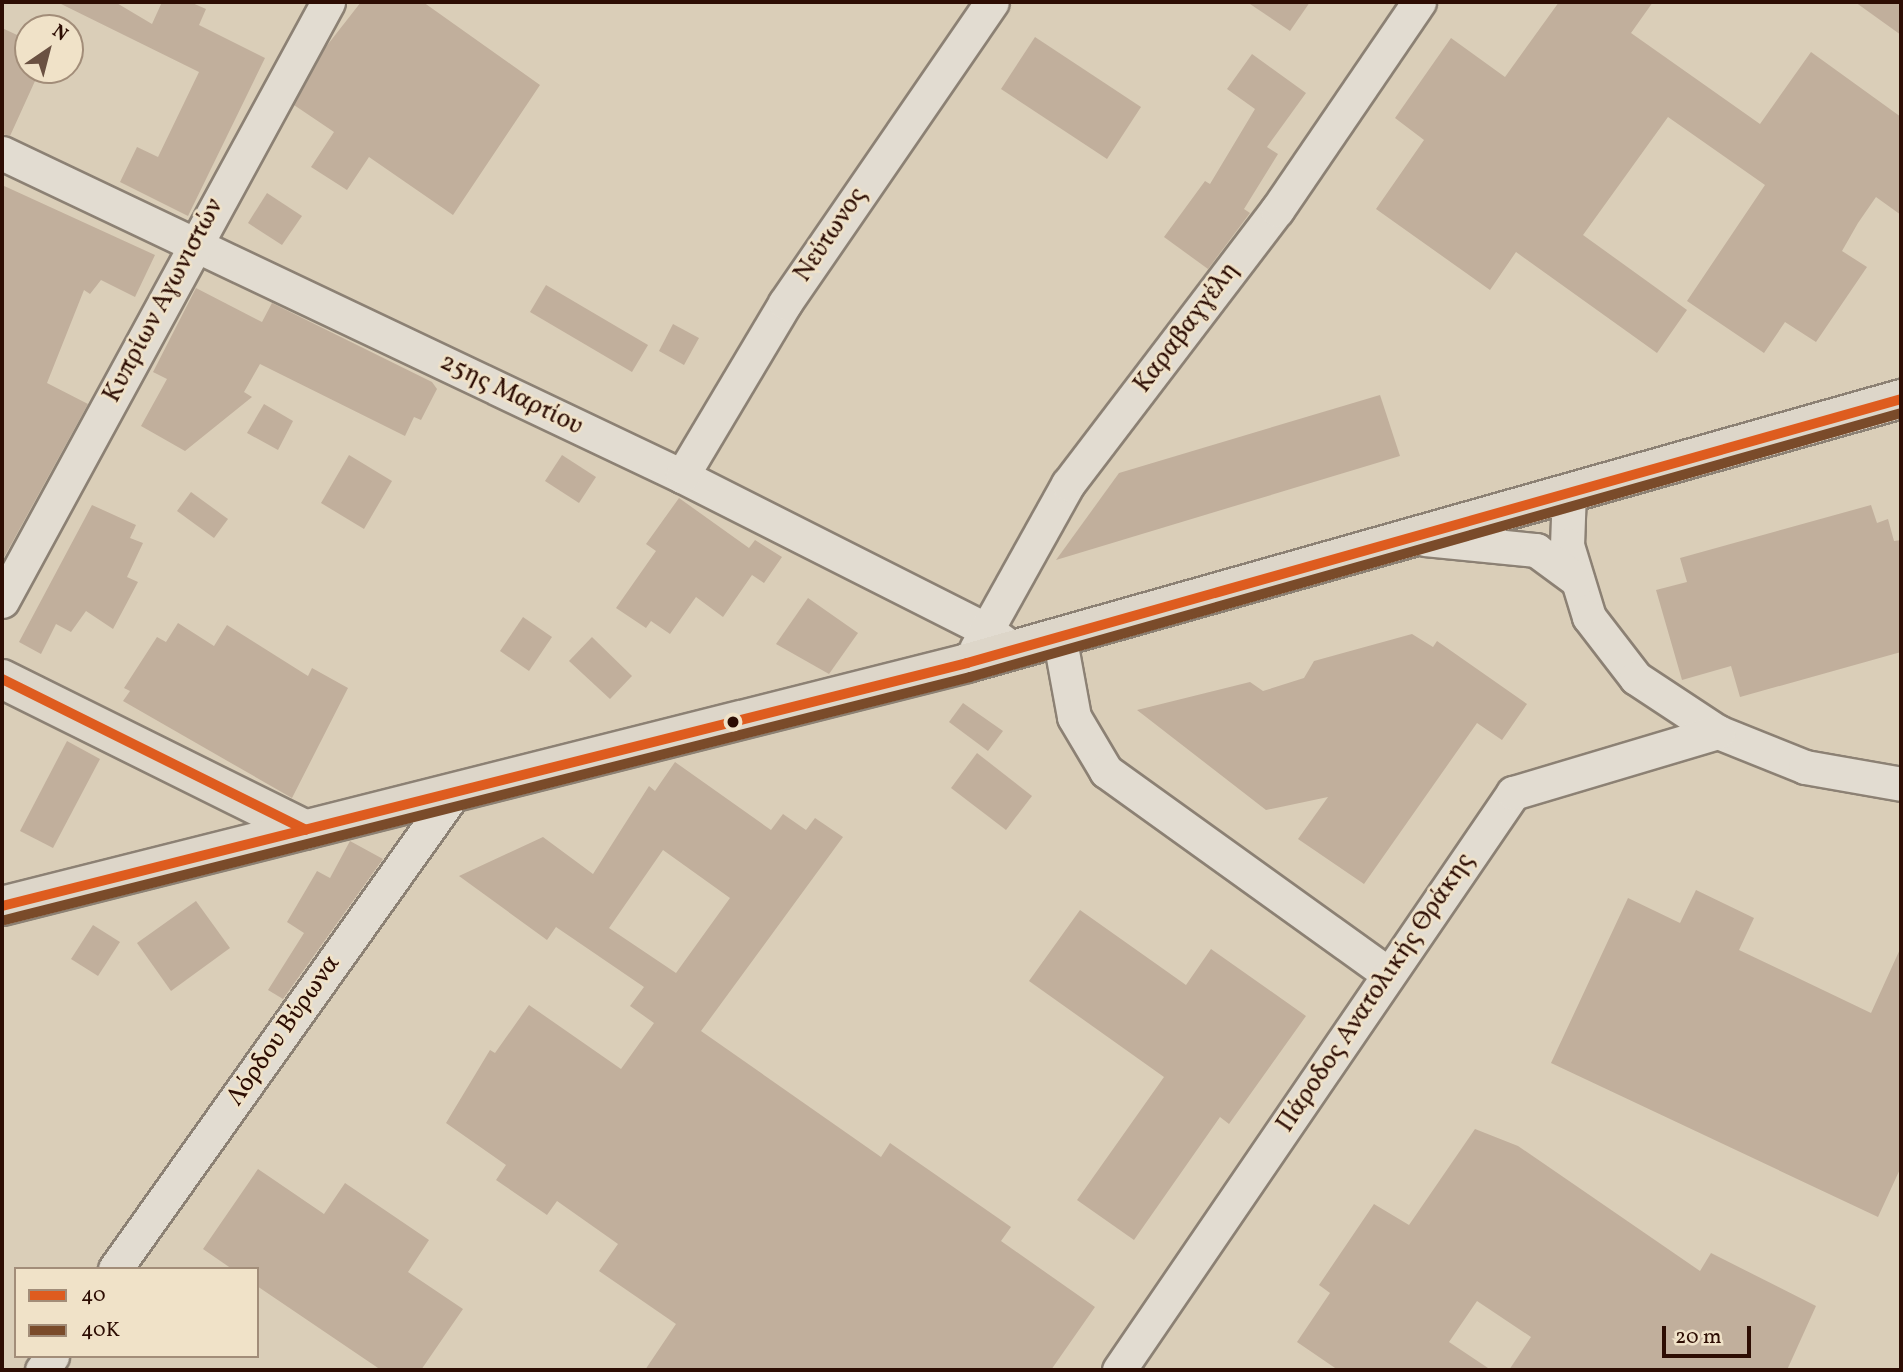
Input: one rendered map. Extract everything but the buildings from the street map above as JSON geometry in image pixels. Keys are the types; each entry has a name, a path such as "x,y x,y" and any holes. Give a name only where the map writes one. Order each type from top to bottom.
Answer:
{"main road":[{"path":"2,906 967,663 1000,640 1059,635 1410,539 1569,491 1901,399"},
{"path":"2,679 306,830"}],"street":[{"name":"Κυπρίων Αγωνιστών","path":"2,601 194,243 328,2"},
{"name":"Νεύτωνος","path":"682,476 785,303 992,2"},
{"name":"Καραβαγγέλη","path":"1000,640 1068,484 1278,210 1419,2"},
{"name":"25ης Μαρτίου","path":"2,153 682,476 1000,640"},
{"path":"1569,491 1567,545 1577,580 1608,648 1636,678 1718,732 1805,767 1901,784"},
{"path":"1410,539 1536,550 1577,580"},
{"path":"1059,635 1073,717 1105,771 1388,974"},
{"name":"Πάροδος Ανατολικής Θράκης","path":"1119,1370 1513,793 1718,732"},
{"name":"Λόρδου Βύρωνα","path":"116,1267 453,794"}],"transit line":[{"name":"40","path":"2,906 967,663 1901,399"},
{"name":"40Κ","path":"5,920 970,677 1901,413"},
{"name":"40","path":"2,679 306,830"}]}
